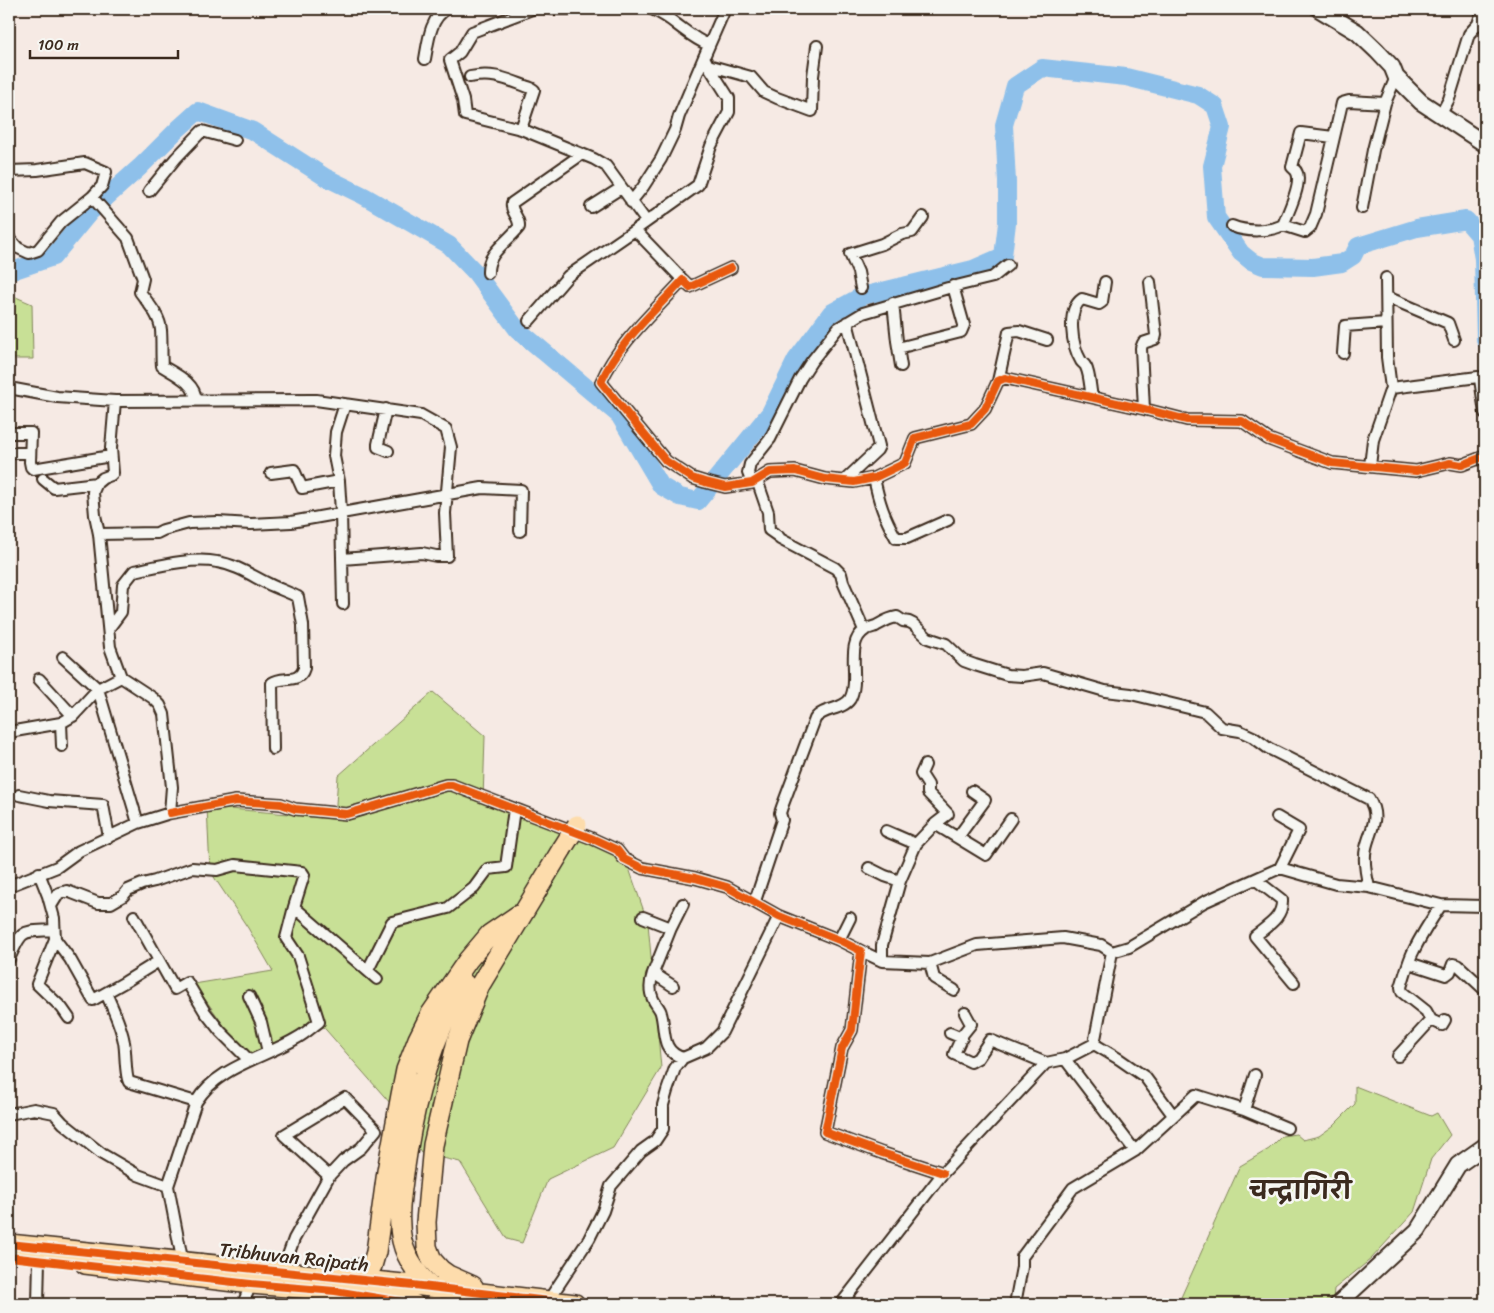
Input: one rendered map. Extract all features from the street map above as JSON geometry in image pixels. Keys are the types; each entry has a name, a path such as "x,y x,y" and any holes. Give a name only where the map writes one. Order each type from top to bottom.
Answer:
{"highway":[{"path":"498,1296 448,1275 432,1260 427,1247 426,1222 433,1145 457,1041 480,985 577,825"},
{"path":"305,1274 340,1272 372,1266 376,1252 387,1171 406,1070 418,1039 430,1015 468,960 490,934 522,913"},
{"path":"466,1304 442,1296 420,1277 405,1252 399,1223 408,1143 420,1090 442,1028 462,987 522,913"},
{"name":"Tribhuvan Rajpath","path":"9,1244 183,1268 251,1284 335,1291 414,1304"},
{"name":"Tribhuvan Rajpath","path":"9,1256 183,1268 282,1272 575,1304"}],"street":[{"path":"425,59 433,25 437,16 447,9"},
{"path":"532,9 472,32 460,52 450,60 463,100 465,115 521,129 594,159 606,166 620,188 646,221"},
{"path":"553,9 571,9"},
{"path":"652,9 675,23 686,33 709,45"},
{"path":"631,202 643,188 661,159 675,130 679,116 706,61 709,45 725,9"},
{"path":"1319,9 1356,32 1392,66 1396,78 1421,102 1485,144"},
{"path":"1441,114 1449,99 1469,34 1478,24 1482,12"},
{"path":"706,61 751,77 764,92 812,111 813,76 817,46"},
{"path":"529,321 568,276 698,185 712,146 729,112 729,98 706,61"},
{"path":"470,77 484,74 496,76 534,90 521,129"},
{"path":"1362,208 1373,150 1385,103 1396,78"},
{"path":"1232,226 1242,230 1276,228 1283,225 1305,232 1310,228 1316,214 1342,103 1348,101 1385,103"},
{"path":"149,191 159,177 202,131 235,140"},
{"path":"1283,225 1291,206 1298,178 1297,172 1292,167 1301,133 1333,137"},
{"path":"488,273 488,265 492,256 518,227 518,220 512,209 512,203 582,154"},
{"path":"9,171 37,170 85,163 106,172 102,186 92,197 61,222 38,250 29,253 18,248 9,238"},
{"path":"591,207 620,188"},
{"path":"92,197 128,238 143,278 140,292 156,316 161,329 162,366 186,380 196,396 196,401"},
{"path":"861,288 858,272 850,254 912,232 923,217"},
{"path":"635,230 690,287 731,268"},
{"path":"864,630 841,574 835,568 780,539 769,530 766,503 748,473 750,464 770,439 800,379 838,328 864,312 953,286 993,277 1008,265"},
{"path":"1370,466 1373,440 1391,388 1387,357 1386,278"},
{"path":"684,280 627,341 609,365 601,382 666,461 692,478 725,487 754,481 770,472 795,470 809,475 844,482 874,478 905,463 915,438 971,424 985,410 998,381 1009,332 1019,332 1047,340"},
{"path":"1092,397 1086,367 1080,360 1073,337 1073,312 1076,303 1082,299 1099,304 1102,302 1105,282"},
{"path":"1144,408 1141,348 1143,343 1155,339 1156,334 1150,282"},
{"path":"898,348 961,332 964,325 953,286"},
{"path":"1387,296 1448,323 1454,340"},
{"path":"893,303 901,366"},
{"path":"844,482 879,446 847,322"},
{"path":"1343,353 1345,326 1386,323"},
{"path":"998,381 1011,378 1144,408 1186,420 1242,421 1268,438 1325,461 1416,471 1450,463 1462,465 1485,456"},
{"path":"1391,388 1478,378 1485,413"},
{"path":"9,388 56,397 115,401 316,400 421,414 446,429 451,447 445,513 447,556 422,553 385,554 342,559"},
{"path":"115,401 111,438 113,473 97,483 94,492 110,647 121,677 153,698 160,705 164,714 172,787 170,812"},
{"path":"343,604 341,512 339,481 334,456 336,432 345,404"},
{"path":"386,409 378,447 388,451"},
{"path":"9,433 30,433 30,462 31,468 34,469 112,456"},
{"path":"9,453 30,453"},
{"path":"271,473 294,470 302,488 339,481"},
{"path":"874,478 879,504 896,538 907,538 948,520"},
{"path":"43,479 54,488 97,483"},
{"path":"99,534 157,533 189,523 251,524 291,522 482,488 521,490 520,531"},
{"path":"109,628 121,612 123,585 134,571 162,565 196,561 217,561 254,575 272,586 298,597 303,625 304,668 302,675 298,678 276,680 272,683 273,749"},
{"path":"755,901 782,820 780,813 815,720 818,715 846,704 851,697 855,663 854,648 864,630 890,618 897,617 914,624 928,638 946,644 964,661 975,665 1008,675 1022,676 1043,673 1105,691 1131,694 1205,712 1222,728 1240,731 1253,737 1268,748 1369,800 1374,808 1374,824 1365,849 1366,874 1369,887"},
{"path":"63,658 98,689 138,823"},
{"path":"9,732 61,723 73,716 98,689 121,677"},
{"path":"39,679 73,716"},
{"path":"61,723 62,746"},
{"path":"882,961 882,945 900,881 916,844 935,824 948,814 928,794 928,785 921,774 925,765"},
{"path":"9,886 57,867 78,851 138,823 170,812 236,801 281,804 295,809 347,814 446,785 452,785 581,834 617,850 624,859 642,868 695,878 727,887 779,916 839,940 882,961 930,963 977,945 1032,940 1063,938 1101,945 1112,952 1128,947 1204,902 1280,868 1299,830 1277,817"},
{"path":"958,837 985,800 972,791"},
{"path":"19,795 49,801 103,804 109,837"},
{"path":"368,970 392,922 448,908 474,888 488,869 506,867 514,809"},
{"path":"935,824 986,855 1011,819"},
{"path":"886,832 916,844"},
{"path":"51,906 59,893 67,891 98,903 112,904 128,890 192,868 217,870 235,865 302,872 304,875 286,938 298,956 319,1022 298,1038 249,1060 217,1080 202,1092 196,1102 168,1186 183,1268"},
{"path":"869,868 900,881"},
{"path":"1280,868 1336,884 1369,887 1441,906 1485,906"},
{"path":"39,873 54,918 54,934 37,984 62,1008 69,1018"},
{"path":"1256,880 1282,900 1282,908 1278,917 1255,936 1294,984"},
{"path":"683,904 670,928 650,983 653,999 661,1011 665,1043 677,1056 684,1058"},
{"path":"1441,906 1413,951 1401,987 1402,992 1426,1011 1430,1020 1442,1025 1446,1020"},
{"path":"294,907 377,979"},
{"path":"134,916 174,989 187,982 210,1018 249,1060"},
{"path":"548,1300 589,1239 603,1211 611,1186 641,1151 655,1140 663,1129 663,1105 675,1068 684,1058 706,1048 722,1032 779,916"},
{"path":"644,917 670,928"},
{"path":"839,940 850,918"},
{"path":"9,959 19,937 24,932 54,934"},
{"path":"54,934 93,1000 159,961"},
{"path":"861,951 852,1030 842,1048 825,1132 943,1173"},
{"path":"1094,1044 1112,952"},
{"path":"930,963 934,978 954,990"},
{"path":"1410,963 1446,975 1450,972 1453,964 1458,965 1485,990"},
{"path":"653,973 673,986"},
{"path":"106,993 124,1039 127,1078 129,1082 196,1102"},
{"path":"249,996 261,1022 268,1052"},
{"path":"965,1013 971,1024 954,1054 971,1062 978,1058 990,1040 1046,1063 1065,1059 1094,1044"},
{"path":"1398,1056 1430,1020"},
{"path":"950,1033 962,1038"},
{"path":"1094,1044 1145,1076 1173,1115"},
{"path":"1065,1059 1134,1151"},
{"path":"841,1304 943,1173 1046,1063"},
{"path":"1244,1110 1255,1075"},
{"path":"1015,1304 1022,1257 1073,1188 1134,1151 1196,1095 1244,1110 1287,1128"},
{"path":"282,1272 294,1240 329,1176 343,1161 361,1148 376,1130 345,1098 284,1135 329,1176"},
{"path":"9,1114 34,1109 54,1113 63,1123 102,1154 138,1175 168,1186"},
{"path":"1338,1304 1418,1230 1458,1165 1485,1146"},
{"path":"38,1304 39,1259"},
{"path":"243,1304 251,1284"}],"green space":[{"path":"9,294 32,304 33,359 9,359"},
{"path":"433,692 485,736 483,800 577,825 623,851 648,923 661,1068 613,1148 548,1179 522,1243 507,1239 460,1162 421,1153 391,1104 319,1022 249,1060 194,984 273,971 248,928 210,871 207,807 335,818 338,776"},
{"path":"1355,1086 1431,1116 1437,1113 1450,1135 1431,1159 1414,1212 1371,1259 1334,1289 1333,1300 1323,1304 1178,1304 1240,1166 1269,1149 1282,1136 1296,1134 1303,1140 1319,1136 1333,1126 1355,1104"}],"waterway":[{"path":"9,268 12,271 53,257 90,212 198,111 253,131 325,177 364,196 449,245 475,272 517,329 619,415 661,486 680,497 698,501 770,413 796,360 831,313 862,296 973,269 1003,256 1007,223 1004,125 1015,86 1042,68 1126,77 1198,95 1215,106 1222,127 1212,166 1216,217 1241,253 1251,261 1263,266 1313,267 1342,263 1353,256 1358,246 1417,228 1466,220 1479,235 1483,259 1485,340"}],"cycle path":[{"path":"731,268 690,287 683,280 627,341 601,382 666,461 692,478 725,487 752,483 770,472 795,471 825,479 854,482 874,478 905,463 915,438 971,424 985,409 998,381 1005,378 1187,420 1242,421 1268,439 1332,463 1416,471 1450,463 1462,465 1485,456"},
{"path":"170,813 236,801 281,804 295,809 347,814 446,785 452,785 591,838 617,850 624,859 642,868 695,878 727,887 779,916 861,951 852,1030 842,1048 825,1132 943,1173"},
{"path":"9,1244 413,1285 575,1304"},
{"path":"9,1257 251,1284 335,1291 414,1304"}],"district":[{"name":"चन्द्रागिरी","path":"1300,1191"}]}
